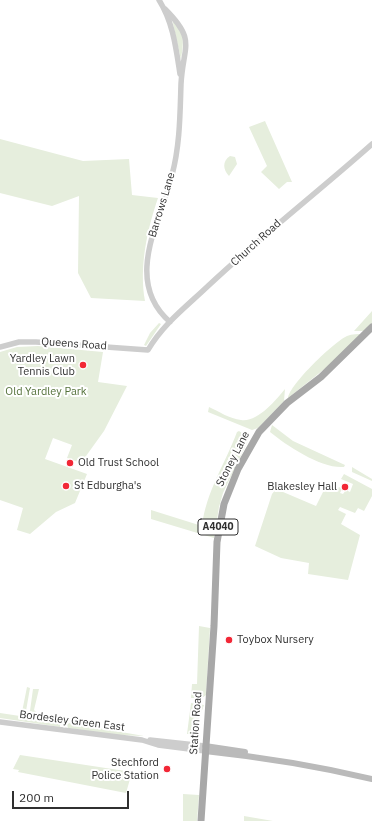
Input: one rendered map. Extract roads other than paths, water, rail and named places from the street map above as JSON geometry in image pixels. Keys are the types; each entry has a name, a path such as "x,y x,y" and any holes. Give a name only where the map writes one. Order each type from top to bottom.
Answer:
{"main road":[{"name":"Stoney Lane","path":"214,626 216,542 220,517 231,484 249,448 259,432 287,403 321,377 372,327"},
{"name":"Station Road","path":"201,821 214,626"},
{"name":"Bordesley Green East","path":"205,748 239,750 258,756"},
{"name":"Bordesley Green East","path":"205,748 372,775"},
{"name":"Bordesley Green East","path":"340,771 372,779"}],"street":[{"name":"Barrows Lane","path":"159,0 174,18 185,36 178,145 172,175 157,217 151,240 147,271 149,295 155,307 170,322"},
{"name":"Barrows Lane","path":"165,9 176,46 181,82"},
{"name":"Church Road","path":"148,350 157,336 170,322 263,236 372,144"},
{"name":"Queens Road","path":"0,347 19,342 36,342 148,350"},
{"name":"Bordesley Green East","path":"0,722 142,740 158,745 205,748"}],"place":[{"name":"Yardley Lawn Tennis Club","path":"83,365"},
{"name":"Old Trust School","path":"70,463"},
{"name":"St Edburgha's","path":"66,486"},
{"name":"Blakesley Hall","path":"345,487"},
{"name":"Toybox Nursery","path":"229,640"},
{"name":"Stechford Police Station","path":"167,769"}],"park label":[{"name":"Old Yardley Park","path":"46,392"}]}
